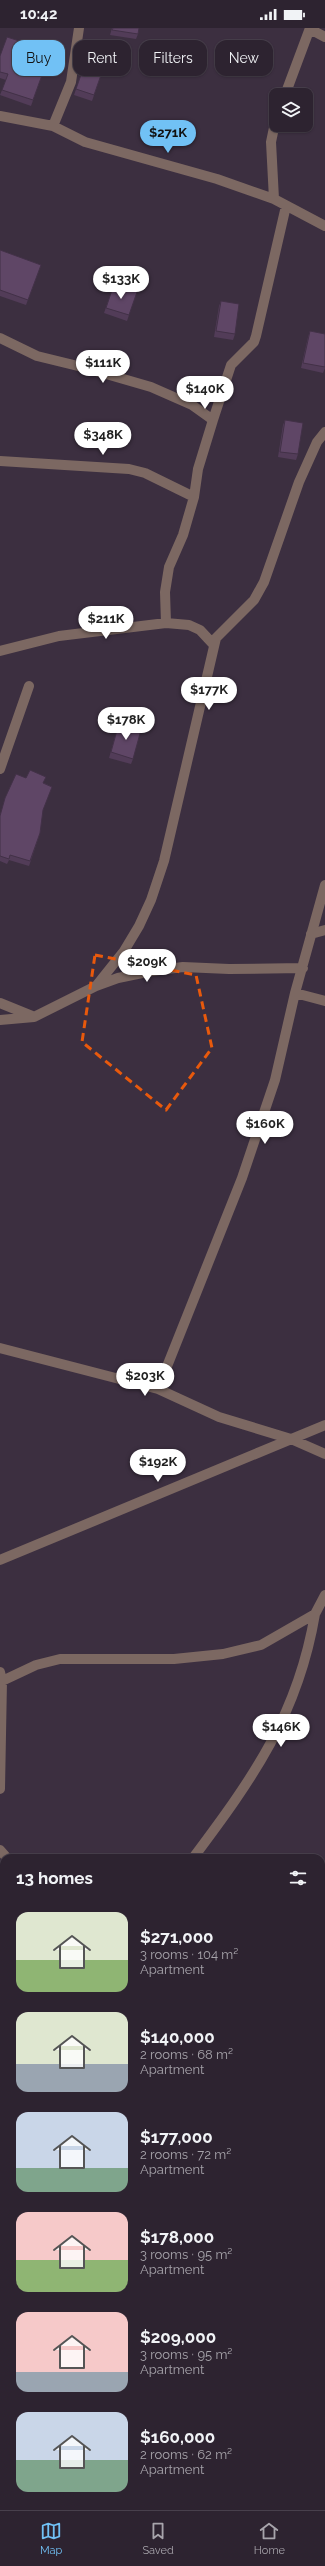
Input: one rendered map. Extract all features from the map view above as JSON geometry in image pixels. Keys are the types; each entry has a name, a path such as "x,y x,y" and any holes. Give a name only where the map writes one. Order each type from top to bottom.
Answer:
{"street":[{"path":"53,126 70,82 79,28"},
{"path":"288,88 310,28 325,36"},
{"path":"0,116 53,126 86,142 217,180 274,199 325,226"},
{"path":"273,132 271,142 274,199"},
{"path":"166,623 165,592 169,567 183,535 194,497 198,469 231,366 254,342 256,336 286,206"},
{"path":"0,338 37,356 146,385 192,404 213,420"},
{"path":"96,986 124,951 139,926 151,900 164,860 214,646 223,631 254,600 264,582 299,482 317,442 325,432"},
{"path":"0,461 129,469 145,473 194,497"},
{"path":"0,651 59,636 166,623 189,625 200,630 214,646"},
{"path":"0,769 28,686"},
{"path":"158,1389 242,1178 274,1080 295,993 325,885"},
{"path":"311,934 325,930"},
{"path":"0,1020 34,1017 96,986 118,978 183,967 229,969 303,968"},
{"path":"295,993 325,1001"},
{"path":"0,1002 34,1017"},
{"path":"0,1348 158,1389 219,1417 291,1439 325,1454"},
{"path":"0,1560 325,1425"},
{"path":"196,1854 229,1810 279,1730 293,1700 311,1641 316,1614 325,1595"},
{"path":"0,1788 1,1677 36,1665 60,1659 174,1659 223,1654 261,1645 316,1614"}],"highlighted area":[{"path":"95,955 196,975 212,1048 166,1110 82,1042"}],"building":[{"path":"113,28 139,28 138,34 112,30"},
{"path":"7,37 16,40 12,40 12,76 42,76 33,100 2,90 8,74 0,72 0,56"},
{"path":"81,76 101,76 94,95 76,89"},
{"path":"0,250 41,265 28,300 0,290"},
{"path":"114,284 137,292 129,315 106,308"},
{"path":"221,301 239,304 235,334 216,331"},
{"path":"310,331 325,334 325,367 303,363"},
{"path":"285,420 303,423 298,454 280,452"},
{"path":"119,723 141,730 133,759 111,752"},
{"path":"30,770 46,777 43,783 52,787 43,810 40,833 30,861 10,855 9,859 0,856 0,816 5,798 16,774 26,778"}]}
